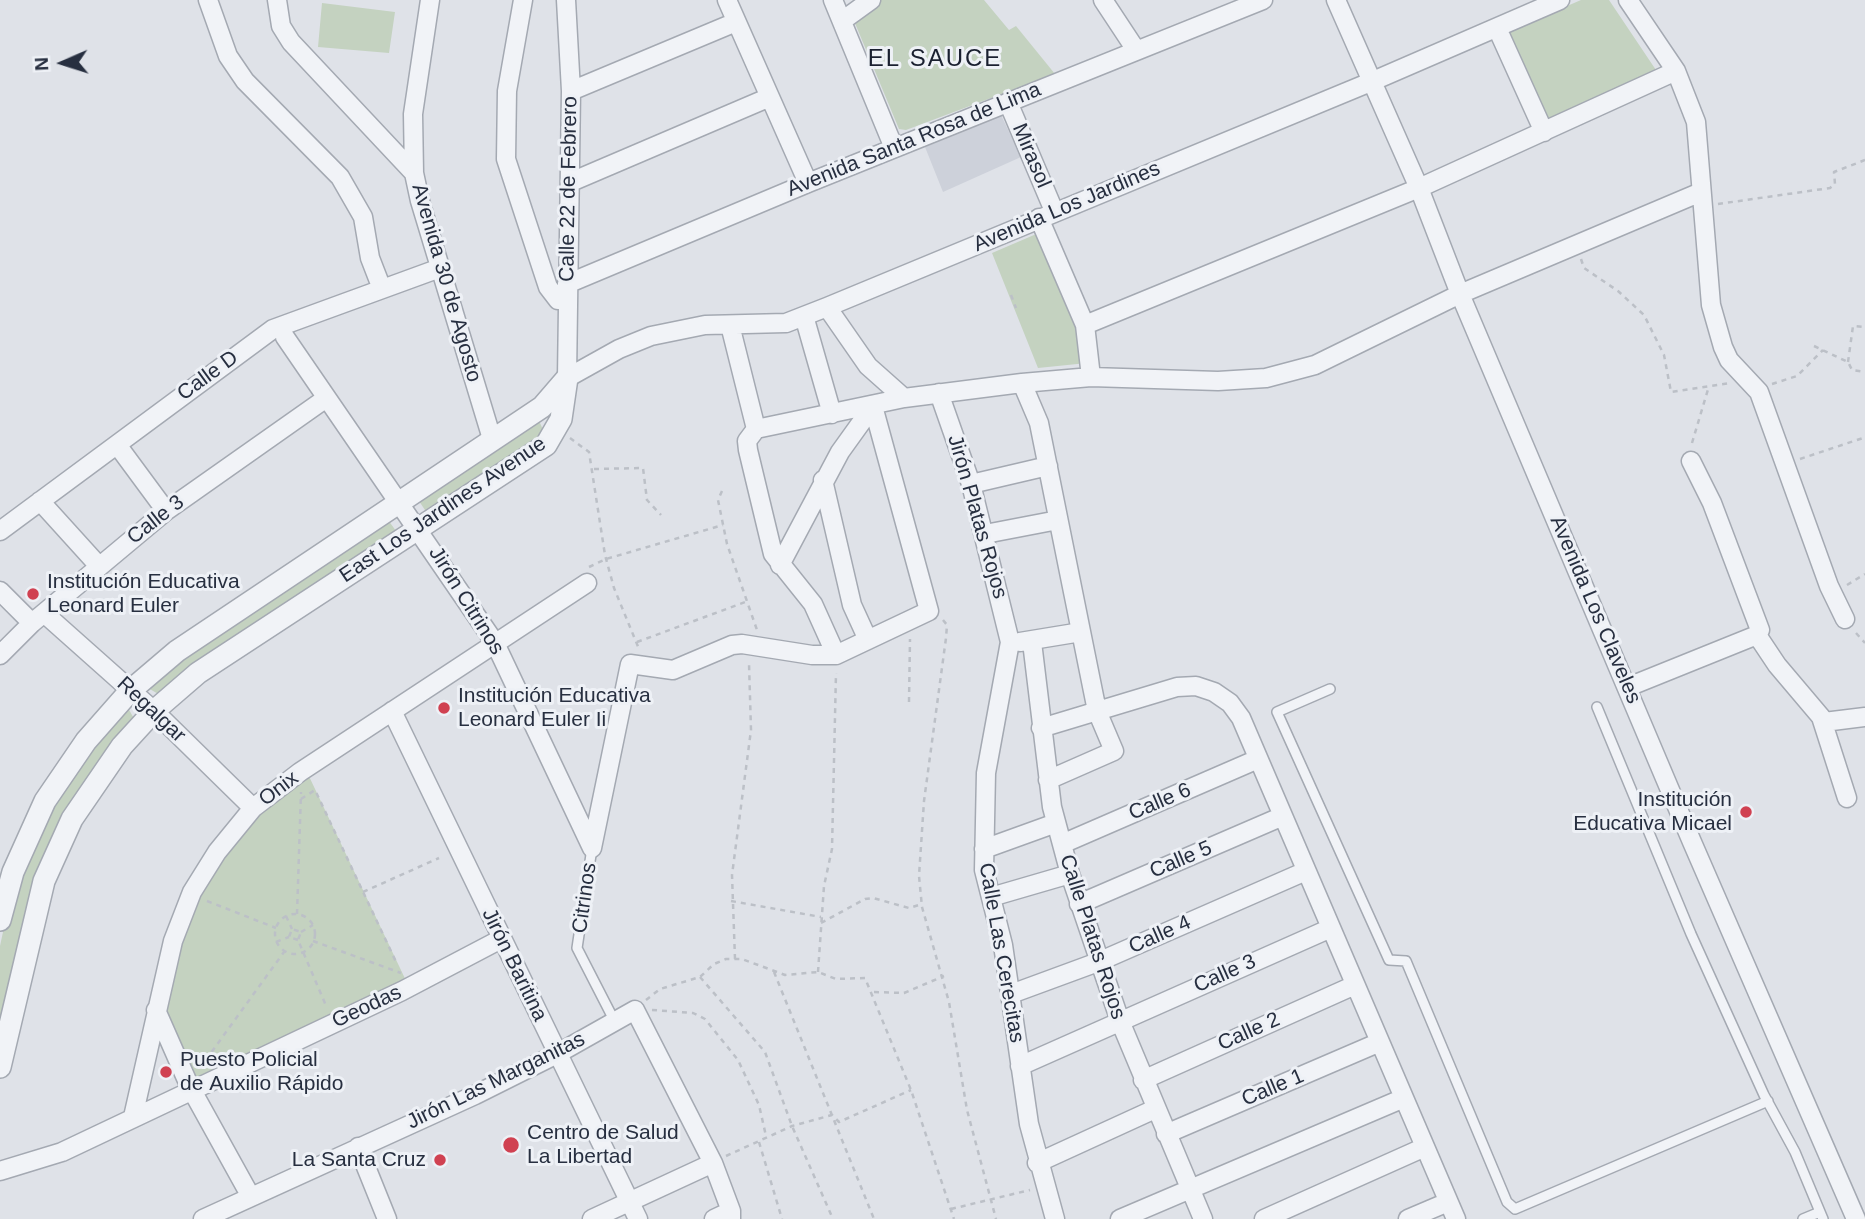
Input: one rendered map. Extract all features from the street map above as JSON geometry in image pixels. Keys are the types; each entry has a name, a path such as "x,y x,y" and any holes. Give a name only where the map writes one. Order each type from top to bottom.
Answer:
{"street":[{"path":"208,0 228,56 245,81 340,177 363,216 370,258 382,289"},
{"path":"277,0 281,26 290,42 414,173"},
{"name":"Avenida 30 de Agosto","path":"430,0 413,114 414,173 492,439"},
{"path":"523,0 507,91 506,159 548,287 558,300 567,292"},
{"path":"727,0 808,183"},
{"path":"833,0 894,148"},
{"path":"842,21 871,0"},
{"path":"1102,0 1136,50"},
{"name":"Avenida Santa Rosa de Lima","path":"567,292 808,183 1263,0"},
{"name":"Avenida Los Claveles","path":"1336,0 1419,188 1460,294 1856,1219"},
{"name":"Avenida Los Jardines","path":"567,378 619,349 652,336 705,325 786,323 1373,81 1560,0"},
{"path":"1628,0 1676,71 1696,122 1711,305 1717,329 1729,360 1753,385 1845,620"},
{"name":"Calle 22 de Febrero","path":"567,378 571,182 568,1"},
{"path":"571,91 736,22"},
{"path":"1497,28 1544,132"},
{"path":"1085,325 1419,188 1676,71"},
{"path":"571,182 770,97"},
{"name":"Mirasol","path":"1009,102 1085,325 1091,377"},
{"path":"836,655 813,604 774,554 748,450 747,441 756,429 904,398 1022,383 1091,377 1218,381 1266,378 1315,365 1460,294 1577,245 1702,199"},
{"name":"Calle D","path":"0,531 118,446 273,328 440,268"},
{"path":"827,307 868,366 904,398"},
{"path":"803,316 832,414"},
{"path":"730,325 756,429"},
{"name":"Jirón Citrinos","path":"285,337 325,399 418,527 495,643 592,848"},
{"name":"East Los Jardines Avenue","path":"0,920 13,872 45,801 86,741 130,691 177,651 542,407 567,378"},
{"name":"East Los Jardines Avenue","path":"0,1067 32,924 57,849 100,774 154,711 198,673 546,445 555,432 566,404 567,378"},
{"path":"1022,383 1039,423 1097,711 1114,751 1048,780"},
{"name":"Jirón Platas Rojos","path":"939,393 971,484 1010,642"},
{"name":"Calle 3","path":"0,655 98,565 166,510 325,399"},
{"path":"780,565 823,480 873,406"},
{"path":"592,848 630,664 673,670 732,645 836,655 927,615 928,607 873,406"},
{"path":"118,446 166,510"},
{"path":"1691,461 1712,503 1746,591 1759,630 1757,635"},
{"path":"971,484 1048,466"},
{"path":"823,480 852,605 868,640"},
{"path":"40,501 98,565"},
{"path":"985,534 1058,520"},
{"name":"Onix","path":"133,1117 173,941 192,892 217,852 254,808 300,772 584,585"},
{"name":"Regalgar","path":"0,591 39,618 154,711 254,808"},
{"path":"1010,642 1032,642 1081,632"},
{"path":"1628,687 1757,635"},
{"path":"1757,635 1824,722 1847,797"},
{"name":"Calle Las Cerecitas","path":"1010,642 986,773 984,870 999,922 1037,1163 1055,1219"},
{"name":"Calle Platas Rojos","path":"1032,642 1048,780 1070,874 1120,1021 1203,1219"},
{"path":"1041,728 1177,687 1196,686 1214,692 1230,703 1241,718 1456,1219"},
{"name":"Jirón Baritina","path":"392,711 638,1219"},
{"path":"1824,722 1865,717"},
{"name":"Calle 6","path":"1062,844 1258,759"},
{"name":"Calle 5","path":"1079,904 1283,816"},
{"path":"984,849 1056,823"},
{"name":"Calle 4","path":"1011,994 1098,962 1306,871"},
{"path":"991,897 1070,874"},
{"name":"Calle 3","path":"1020,1066 1331,928"},
{"name":"Geodas","path":"0,1171 38,1162 402,991 501,939"},
{"name":"Calle 2","path":"1143,1080 1355,985"},
{"path":"156,1010 191,1090 251,1197"},
{"name":"Jirón Las Marganitas","path":"203,1219 557,1054 635,1010 713,1163"},
{"name":"Calle 1","path":"1166,1134 1380,1042"},
{"path":"1120,1219 1404,1098"},
{"path":"1037,1163 1155,1109"},
{"path":"358,1147 387,1219"},
{"path":"1264,1219 1425,1147"},
{"path":"592,1219 713,1163 731,1215 714,1219"},
{"path":"1408,1219 1448,1202"}],"lane":[{"path":"1330,689 1277,712 1389,960 1406,961 1507,1202 1515,1209 1526,1207 1768,1101"},
{"path":"1597,707 1691,934 1768,1101 1796,1152 1821,1215 1803,1219"},
{"name":"Citrinos","path":"592,848 577,948 615,1022"}],"path":[{"path":"1702,199 1830,188 1835,184 1834,172 1865,160"},
{"path":"1577,245 1584,268 1618,291 1644,315 1664,355 1671,392 1709,386 1753,385 1797,376 1823,350"},
{"path":"1011,295 1016,308"},
{"path":"1865,327 1853,326 1848,362 1852,370 1865,372"},
{"path":"1814,346 1848,362"},
{"path":"1691,461 1692,440 1709,386"},
{"path":"555,432 576,441 589,452 606,559 614,588 645,665"},
{"path":"1785,464 1863,438"},
{"path":"593,469 643,468 647,500 661,515"},
{"path":"722,491 718,500 723,525 760,646"},
{"path":"584,585 576,574 606,559 723,525"},
{"path":"1833,595 1865,574"},
{"path":"637,642 748,601"},
{"path":"927,615 946,621 947,625 924,801 919,876 922,904 944,976 967,1110 996,1219"},
{"path":"906,624 910,656 908,702"},
{"path":"732,645 748,659 751,730 731,901 735,959"},
{"path":"818,972 821,923 832,849 836,655"},
{"path":"297,914 302,785"},
{"path":"301,799 315,790 397,964"},
{"path":"363,892 439,858"},
{"path":"821,923 864,899 909,908 922,904"},
{"path":"203,900 276,928"},
{"path":"731,901 822,917"},
{"path":"303,953 285,951 276,942 276,928 286,916 297,914 313,925"},
{"path":"286,916 292,929 289,937"},
{"path":"313,925 301,932 298,940 329,1011"},
{"path":"303,953 313,941 313,925"},
{"path":"292,929 301,932"},
{"path":"276,942 289,937 298,940"},
{"path":"313,941 401,973"},
{"path":"198,1071 285,951"},
{"path":"766,1136 759,1105 738,1060 705,1018 693,1013 675,1013 642,1006 660,989 700,977 714,964 726,959 735,959 774,972 818,972 836,979 865,978 911,1090 954,1219"},
{"path":"774,972 874,1219"},
{"path":"872,992 904,993 944,976"},
{"path":"700,977 765,1052 792,1126 833,1219"},
{"path":"832,1115 839,1122 911,1090"},
{"path":"713,1163 766,1136 832,1115"},
{"path":"759,1140 782,1219"},
{"path":"951,1209 1045,1186"}],"shaded area":[{"path":"1001,115 1021,157 943,192 925,147"}],"green space":[{"path":"875,0 984,0 1009,30 1016,26 1055,74 906,130 899,129 852,16"},
{"path":"1581,0 1609,0 1660,76 1547,124 1507,32"},
{"path":"322,3 395,12 389,53 318,47"},
{"path":"1041,232 1082,328 1087,363 1038,368 992,253"},
{"path":"534,421 540,423 544,432 541,439 430,510 425,510 419,501"},
{"path":"386,517 396,531 394,535 160,695 148,688 168,665"},
{"path":"128,708 136,722 90,778 0,1038 0,946 10,899 67,775"},
{"path":"306,770 409,987 191,1089 156,1010 173,941 217,852"}],"place":[{"name":"Institución Educativa Leonard Euler","path":"33,594"},
{"name":"Institución Educativa Leonard Euler Ii","path":"444,708"},
{"name":"Institución Educativa Micael","path":"1746,812"},
{"name":"Puesto Policial de Auxilio Rápido","path":"166,1072"},
{"name":"Centro de Salud La Libertad","path":"511,1145"},
{"name":"La Santa Cruz","path":"440,1160"}],"district":[{"name":"EL SAUCE","path":"935,59"}]}
